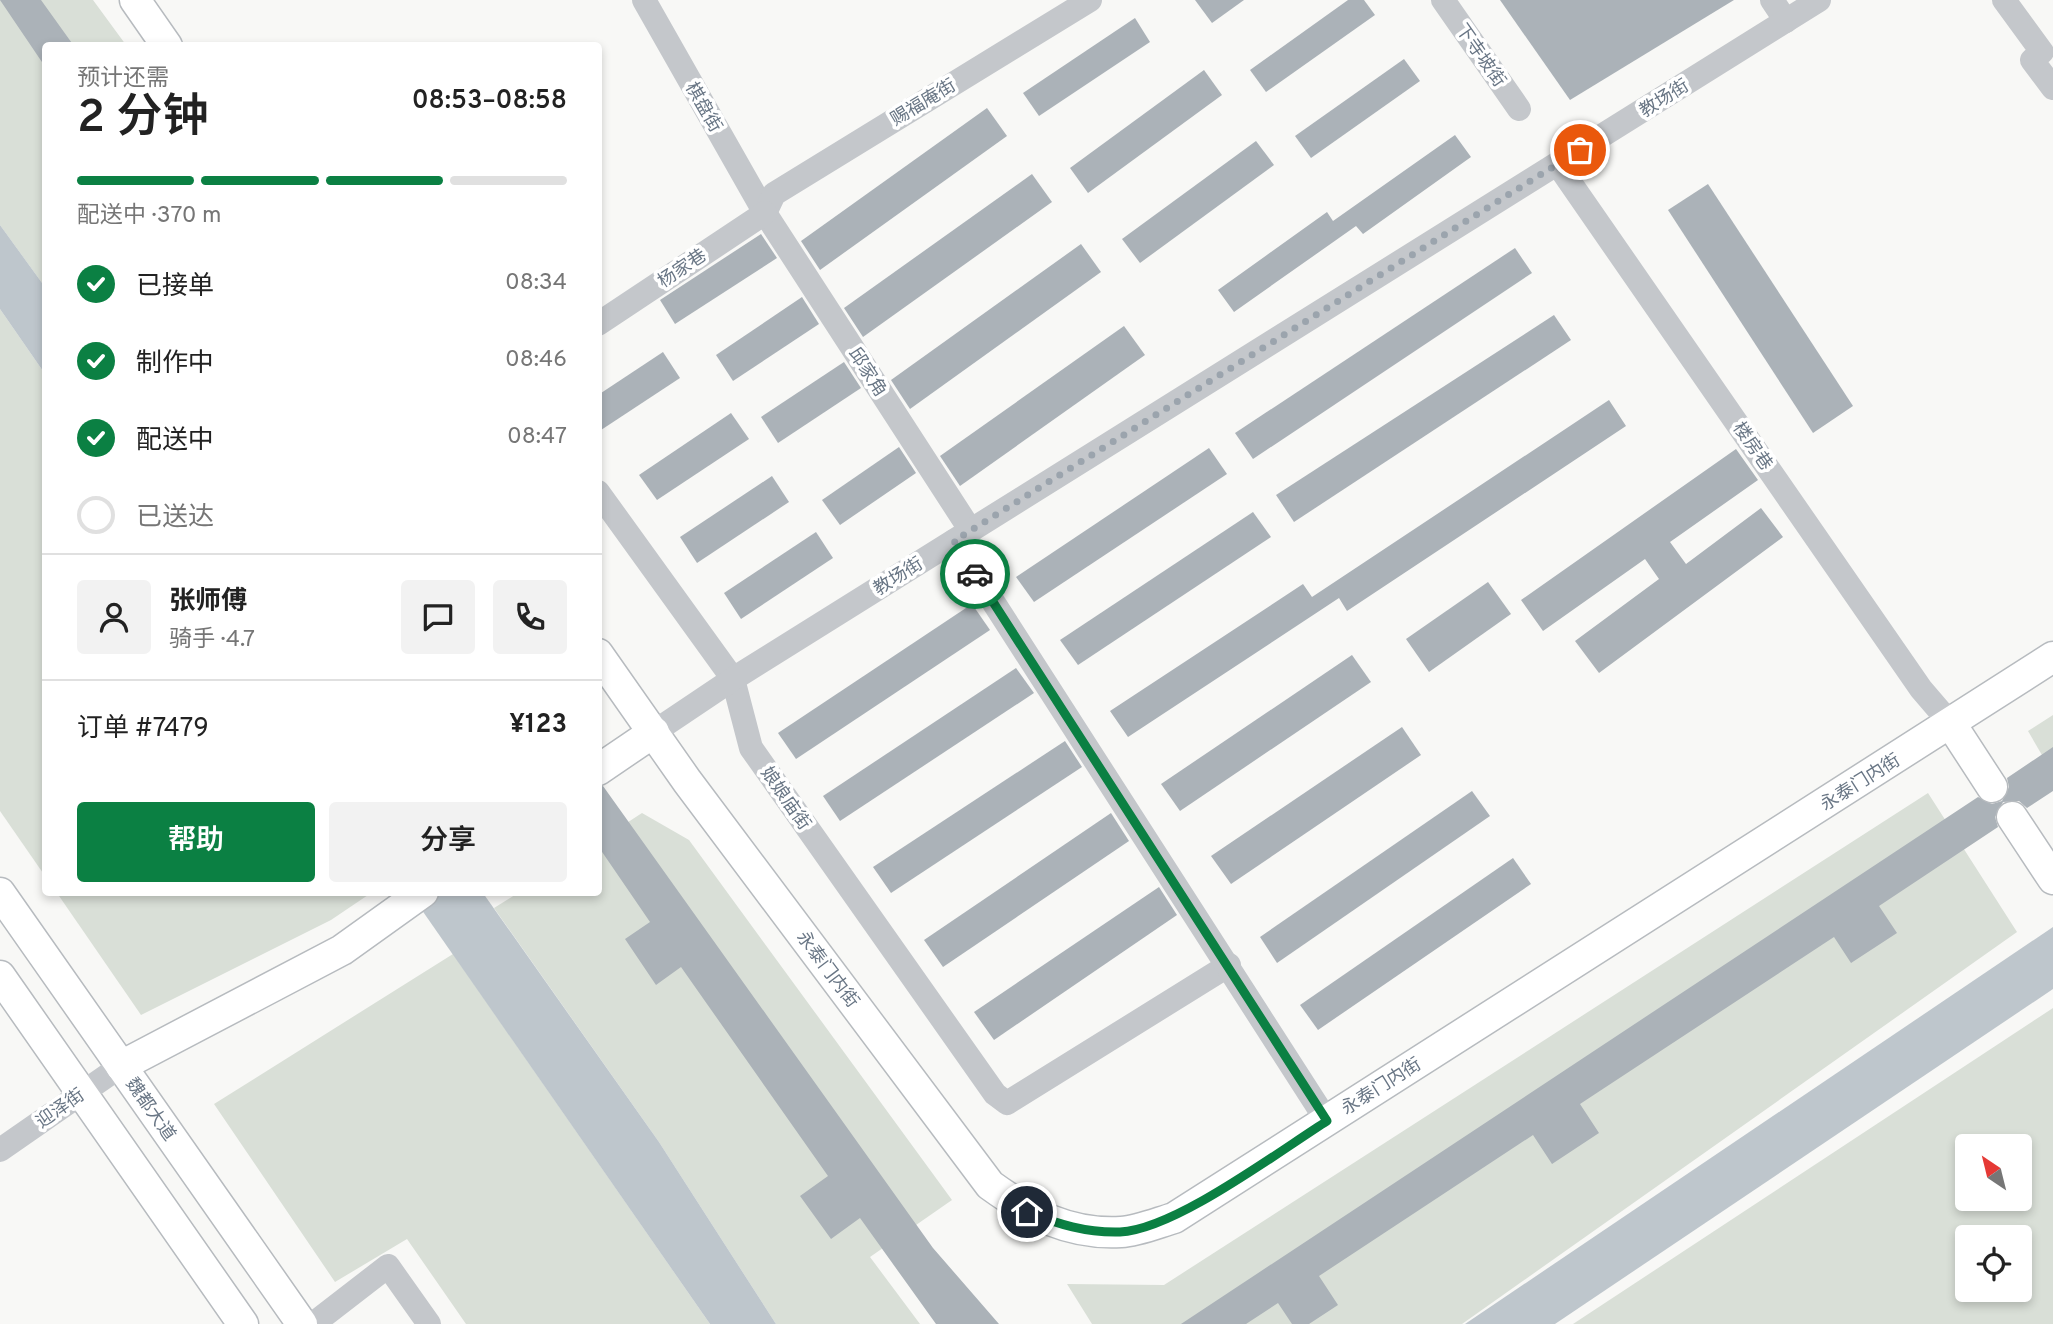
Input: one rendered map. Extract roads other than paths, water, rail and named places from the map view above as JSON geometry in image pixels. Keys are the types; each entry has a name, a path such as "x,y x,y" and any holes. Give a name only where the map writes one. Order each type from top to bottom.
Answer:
{"main road":[{"path":"136,0 164,42"},
{"name":"永泰门内街","path":"602,660 687,781 990,1185 1027,1212 1071,1229 1122,1232 1174,1218 2053,657"},
{"path":"1951,724 1992,787"},
{"path":"602,767 654,732"},
{"path":"2012,817 2053,879"},
{"name":"魏都大道","path":"0,893 302,1324"},
{"path":"121,1066 342,950 418,896"},
{"path":"0,976 243,1324"}],"street":[{"name":"棋盘街","path":"644,0 765,213"},
{"name":"赐福庵街","path":"765,213 774,194 1090,0"},
{"name":"下寺坡街","path":"1443,0 1519,109"},
{"path":"1772,0 1786,21"},
{"name":"教场街","path":"654,732 733,679 1819,0"},
{"path":"2004,0 2042,52 2032,60 2053,88"},
{"name":"楼房巷","path":"1558,165 1921,689 1951,724"},
{"name":"杨家巷","path":"602,321 765,213"},
{"name":"邱家角","path":"765,213 962,536 1327,1121"},
{"name":"娘娘庙街","path":"602,498 733,679 751,748 995,1094 1007,1102 1229,965"},
{"name":"迎泽街","path":"0,1150 121,1066"},
{"path":"313,1324 388,1266 429,1324"}]}
